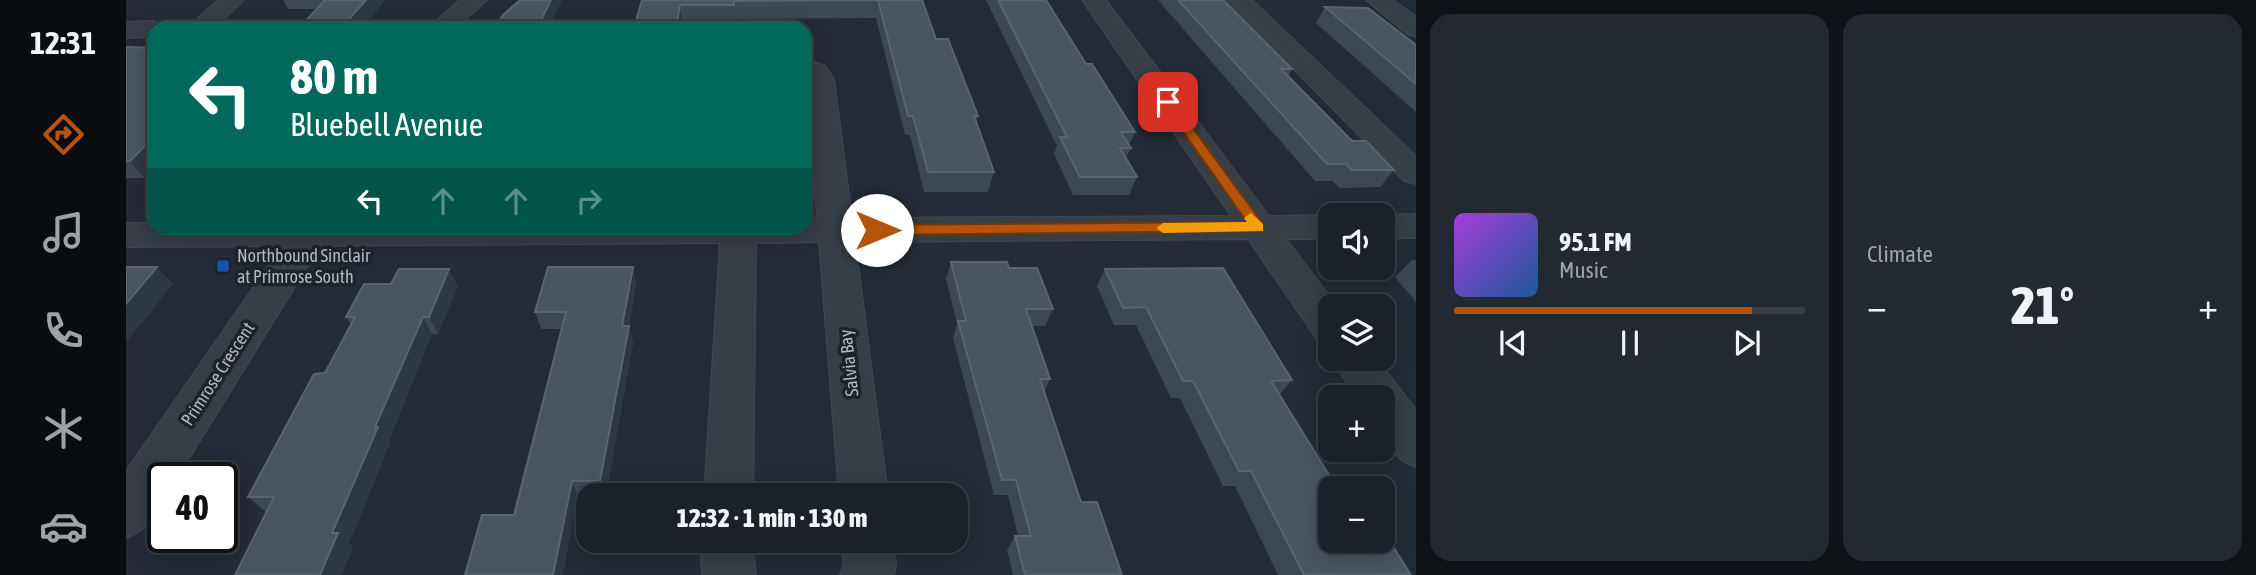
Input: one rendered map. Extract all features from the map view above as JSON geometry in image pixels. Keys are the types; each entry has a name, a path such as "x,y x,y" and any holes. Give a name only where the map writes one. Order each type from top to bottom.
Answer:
{"street":[{"path":"208,21 232,0"},
{"path":"450,21 475,0"},
{"path":"1094,0 1318,310"},
{"path":"1238,0 1416,174"},
{"path":"1378,0 1416,29"},
{"path":"126,30 147,29"},
{"name":"Salvia Bay","path":"812,70 820,79 862,483"},
{"path":"812,230 1253,221 1318,226"},
{"path":"1395,226 1416,226"},
{"path":"126,235 147,234"},
{"name":"Primrose Crescent","path":"126,514 308,235"},
{"path":"728,483 739,235"},
{"path":"1395,416 1416,446"},
{"path":"727,553 729,575"},
{"path":"867,575 870,564 869,553"}],"building":[{"path":"325,0 366,0 347,21 306,21"},
{"path":"520,0 551,0 540,21 500,21"},
{"path":"642,0 878,0 734,1 734,5 680,5 677,21 636,21"},
{"path":"878,0 922,0 936,39 948,39 978,116 974,116 994,172 928,172 913,116 908,116"},
{"path":"998,0 1046,0 1086,64 1092,64 1135,132 1121,132 1131,148 1120,148 1137,177 1080,177 1060,137 1067,137"},
{"path":"1178,0 1223,0 1292,69 1281,69 1352,141 1366,141 1394,170 1352,170 1346,164 1327,164"},
{"path":"1325,7 1368,8 1416,45 1416,84"},
{"path":"126,47 147,48 147,144 130,161 126,161"},
{"path":"951,262 1007,262 1009,268 1037,268 1053,309 1026,309 1050,379 1040,379 1081,502 1097,502 1122,575 1025,575 1015,536 1031,536 1016,480 1002,480 958,321 966,321"},
{"path":"126,267 157,267 126,304"},
{"path":"548,267 633,267 622,326 629,326 600,481 572,481 553,575 465,575 482,515 514,515 566,312 535,312"},
{"path":"1223,268 1292,380 1271,381 1318,457 1318,462 1321,462 1330,476 1318,476 1318,553 1395,553 1395,550 1411,575 1304,575 1251,471 1239,471 1193,381 1183,381 1146,307 1123,308 1105,269"},
{"path":"399,269 449,269 429,317 423,317 375,427 378,427 332,533 338,533 320,575 235,575 274,497 248,497 314,374 325,373 355,317 346,317 364,284 391,284"}],"slow traffic":[{"path":"1163,228 1258,227 1251,218"}],"place":[{"name":"Northbound Sinclair at Primrose South","path":"223,266"}],"route":[{"path":"877,230 1258,227 1168,102"}]}
